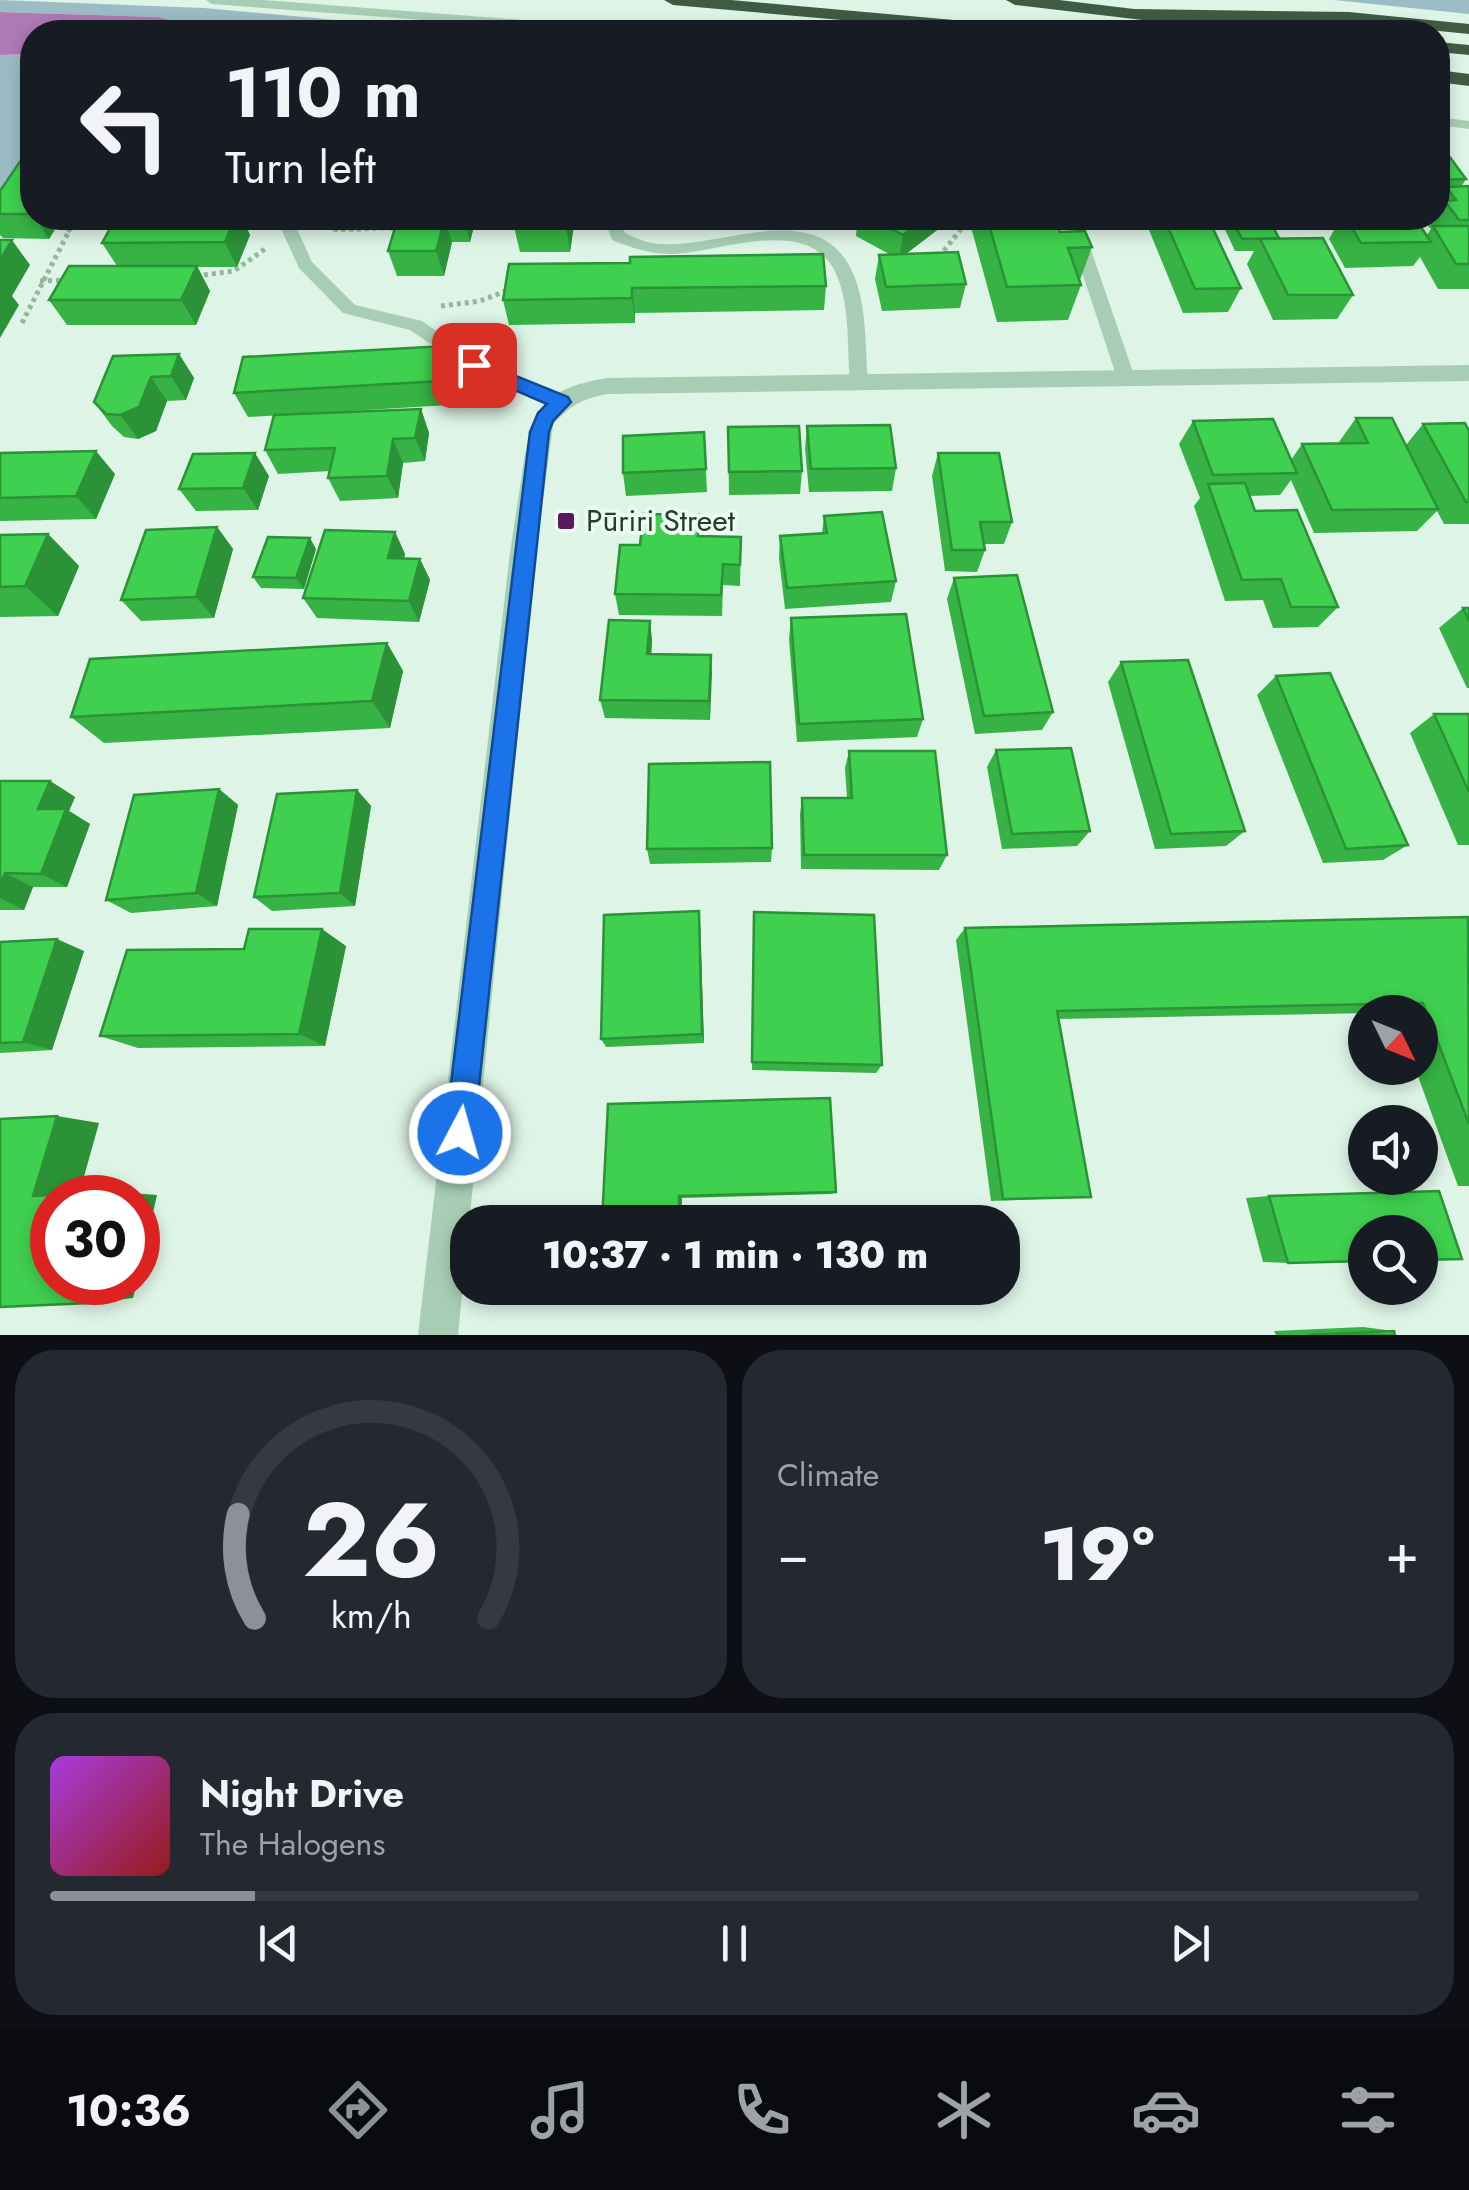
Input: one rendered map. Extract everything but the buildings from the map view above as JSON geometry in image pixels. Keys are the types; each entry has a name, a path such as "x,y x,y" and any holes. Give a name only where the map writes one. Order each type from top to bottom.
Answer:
{"highway":[{"path":"674,0 897,20"},
{"path":"1015,0 1191,20"},
{"path":"1133,14 1379,20"}],"street":[{"path":"438,1335 523,554 541,424 561,402 587,389 607,386 1469,373"}],"lane":[{"path":"212,0 471,20"},
{"path":"289,230 305,264 349,308 416,325 474,365 561,402"},
{"path":"616,230 618,236 645,248 682,248 762,234 788,235 828,252 842,268 850,291 859,382"},
{"path":"1076,230 1126,378"}],"path":[{"path":"22,323 69,230"},
{"path":"179,277 237,272 283,230"},
{"path":"40,282 80,280"}],"shaded area":[{"path":"0,0 204,8 336,20 169,20 0,12"},
{"path":"1334,0 1469,0 1469,14"},
{"path":"0,12 169,20 20,20 20,54 0,55"},
{"path":"20,54 20,170 0,203 0,55"}],"place":[{"name":"Pūriri Street","path":"566,521"}],"route":[{"path":"460,1133 523,554 541,424 561,402 474,365"}]}
